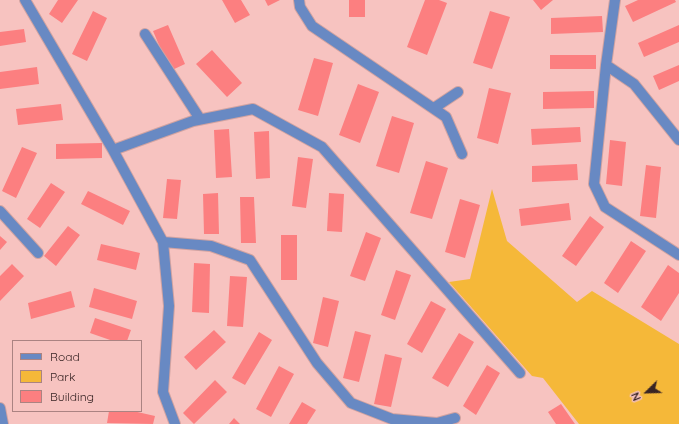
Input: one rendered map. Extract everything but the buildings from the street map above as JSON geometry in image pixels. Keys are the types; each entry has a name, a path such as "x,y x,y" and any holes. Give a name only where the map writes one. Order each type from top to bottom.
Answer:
{"lane":[{"path":"24,0 113,150 163,242 169,306 162,392 175,424"},
{"path":"299,0 300,7 312,26 446,116 462,154"},
{"path":"615,0 606,65 594,184 605,207 679,255"},
{"path":"145,34 200,119"},
{"path":"606,65 634,84 679,140"},
{"path":"434,108 458,92"},
{"path":"113,150 200,119 252,108 322,147 520,373"},
{"path":"0,211 38,253"},
{"path":"163,242 211,246 250,260 318,364 351,403 392,419 437,423 455,418"},
{"path":"0,408 3,424"}],"green space":[{"path":"492,189 507,241 577,302 592,291 679,344 679,424 579,424 543,378 532,376 449,282 470,279"}]}
